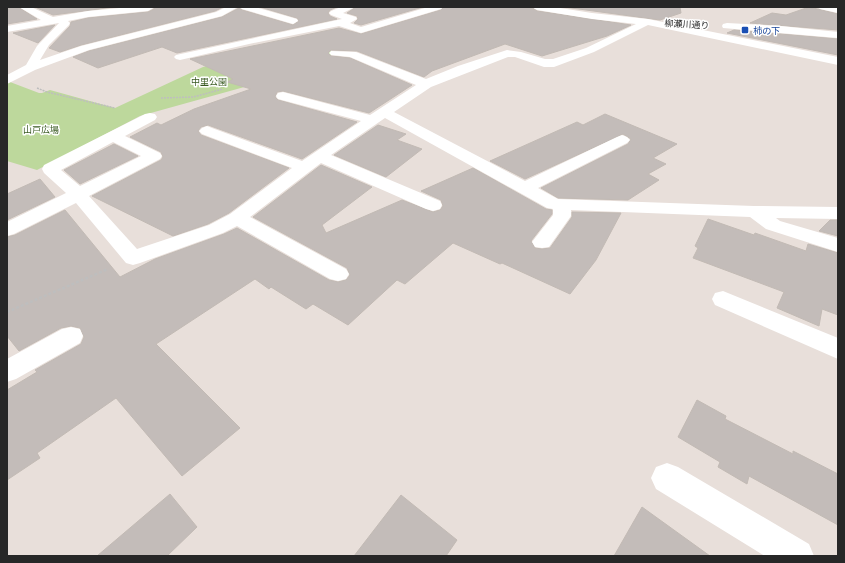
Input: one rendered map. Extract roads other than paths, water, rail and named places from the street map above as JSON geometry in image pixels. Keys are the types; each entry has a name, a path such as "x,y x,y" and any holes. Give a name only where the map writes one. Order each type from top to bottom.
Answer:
{"street":[{"path":"24,7 47,19 75,24 116,19"},
{"path":"14,62 32,63 219,14 233,7"},
{"path":"245,7 293,21"},
{"path":"180,57 249,41 296,34 340,23 352,19 334,13 350,7"},
{"path":"340,23 361,30 438,7"},
{"name":"柳瀬川通り","path":"537,7 592,16 647,22 781,29 838,35"},
{"path":"823,7 838,10"},
{"path":"7,29 60,22 88,14 148,8"},
{"path":"9,79 32,63 60,22"},
{"path":"150,117 50,169 78,194 133,258 216,229 237,218 319,156 426,84 507,53 517,54 544,63 554,63 590,50 647,22 838,61"},
{"path":"160,29 174,35"},
{"path":"36,40 50,38"},
{"path":"196,44 211,50"},
{"path":"335,53 352,54 426,84"},
{"path":"283,96 378,116 554,204 754,212 838,213"},
{"path":"207,131 304,167"},
{"path":"7,230 154,156 112,136"},
{"path":"524,188 622,140"},
{"path":"319,156 433,205"},
{"path":"542,242 562,216 562,204"},
{"path":"754,212 773,225 838,245"},
{"path":"237,218 338,274"},
{"path":"723,299 838,349"},
{"path":"7,372 71,336"},
{"path":"667,478 797,556"}],"place":[{"name":"柿の下","path":"745,30"}],"park label":[{"name":"中里公園","path":"209,81"},
{"name":"山戸広場","path":"41,129"}]}
